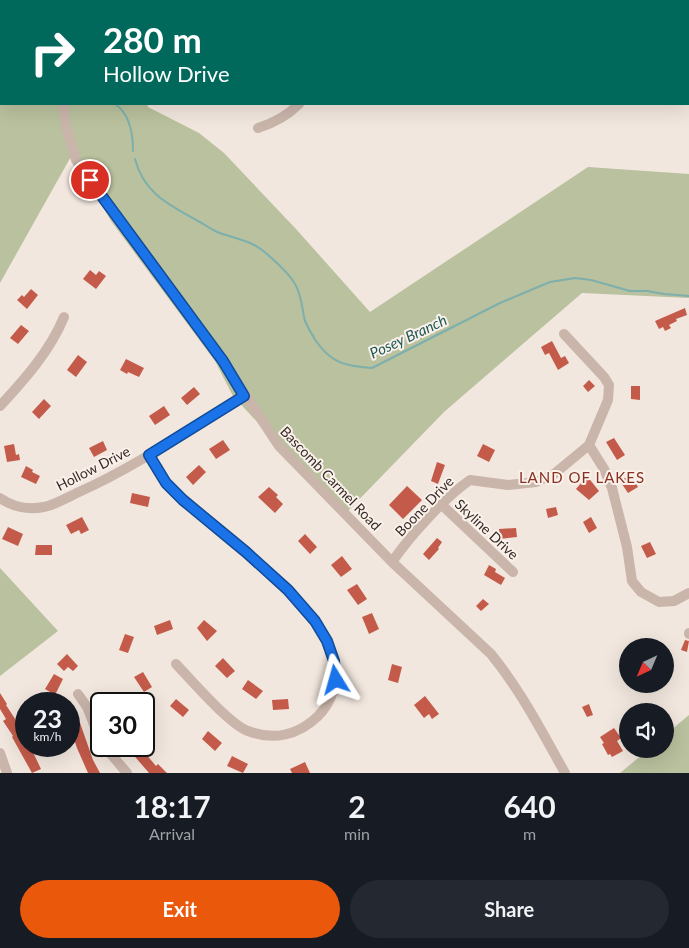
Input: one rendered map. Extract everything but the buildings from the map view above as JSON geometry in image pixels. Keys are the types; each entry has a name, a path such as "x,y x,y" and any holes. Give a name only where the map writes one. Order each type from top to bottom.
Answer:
{"street":[{"name":"Bascomb Carmel Road","path":"63,105 66,126 76,160 112,212 223,361 278,446 392,562 476,639 503,669 528,706 565,773"},
{"path":"258,128 289,114 298,105"},
{"path":"0,406 56,338 64,317"},
{"path":"564,334 604,377 609,386 608,400 589,445 604,469 612,488 627,547 632,581 641,592 659,602 674,601 689,593"},
{"name":"Hollow Drive","path":"0,498 18,507 34,508 46,506 96,484 149,455 244,396"},
{"name":"Boone Drive","path":"392,562 412,536 458,488 470,480 508,485 543,480 554,474 589,445"},
{"path":"149,455 166,483 183,500 253,558 288,590 315,621 327,641 334,661 336,680 331,699 312,722 300,730 282,736 266,735 247,731 227,716 176,664"},
{"name":"Skyline Drive","path":"442,505 513,572"},
{"path":"80,697 90,714"},
{"path":"0,753 7,773"},
{"path":"113,757 126,773"}],"green space":[{"path":"0,105 147,105 199,133 224,153 296,229 370,312 588,167 689,174 689,298 582,293 444,412 344,515 233,396 215,361 111,221 73,153 0,283"},
{"path":"0,568 58,631 0,676"},
{"path":"689,715 689,773 620,773 638,758 674,758 674,728"}],"waterway":[{"name":"Posey Branch","path":"116,105 124,113 130,125 133,151"},
{"name":"Posey Branch","path":"135,159 145,181 168,204 215,231 255,245 282,268 297,289 305,321 316,341 328,355 347,365 372,368 500,303 550,282 575,278 591,280 630,291 689,296"}],"district":[{"name":"LAND OF LAKES","path":"582,477"}],"route":[{"path":"90,180 223,361 244,396 149,455 166,483 183,500 246,552 288,590 315,621 327,641 334,661 336,680"}]}
